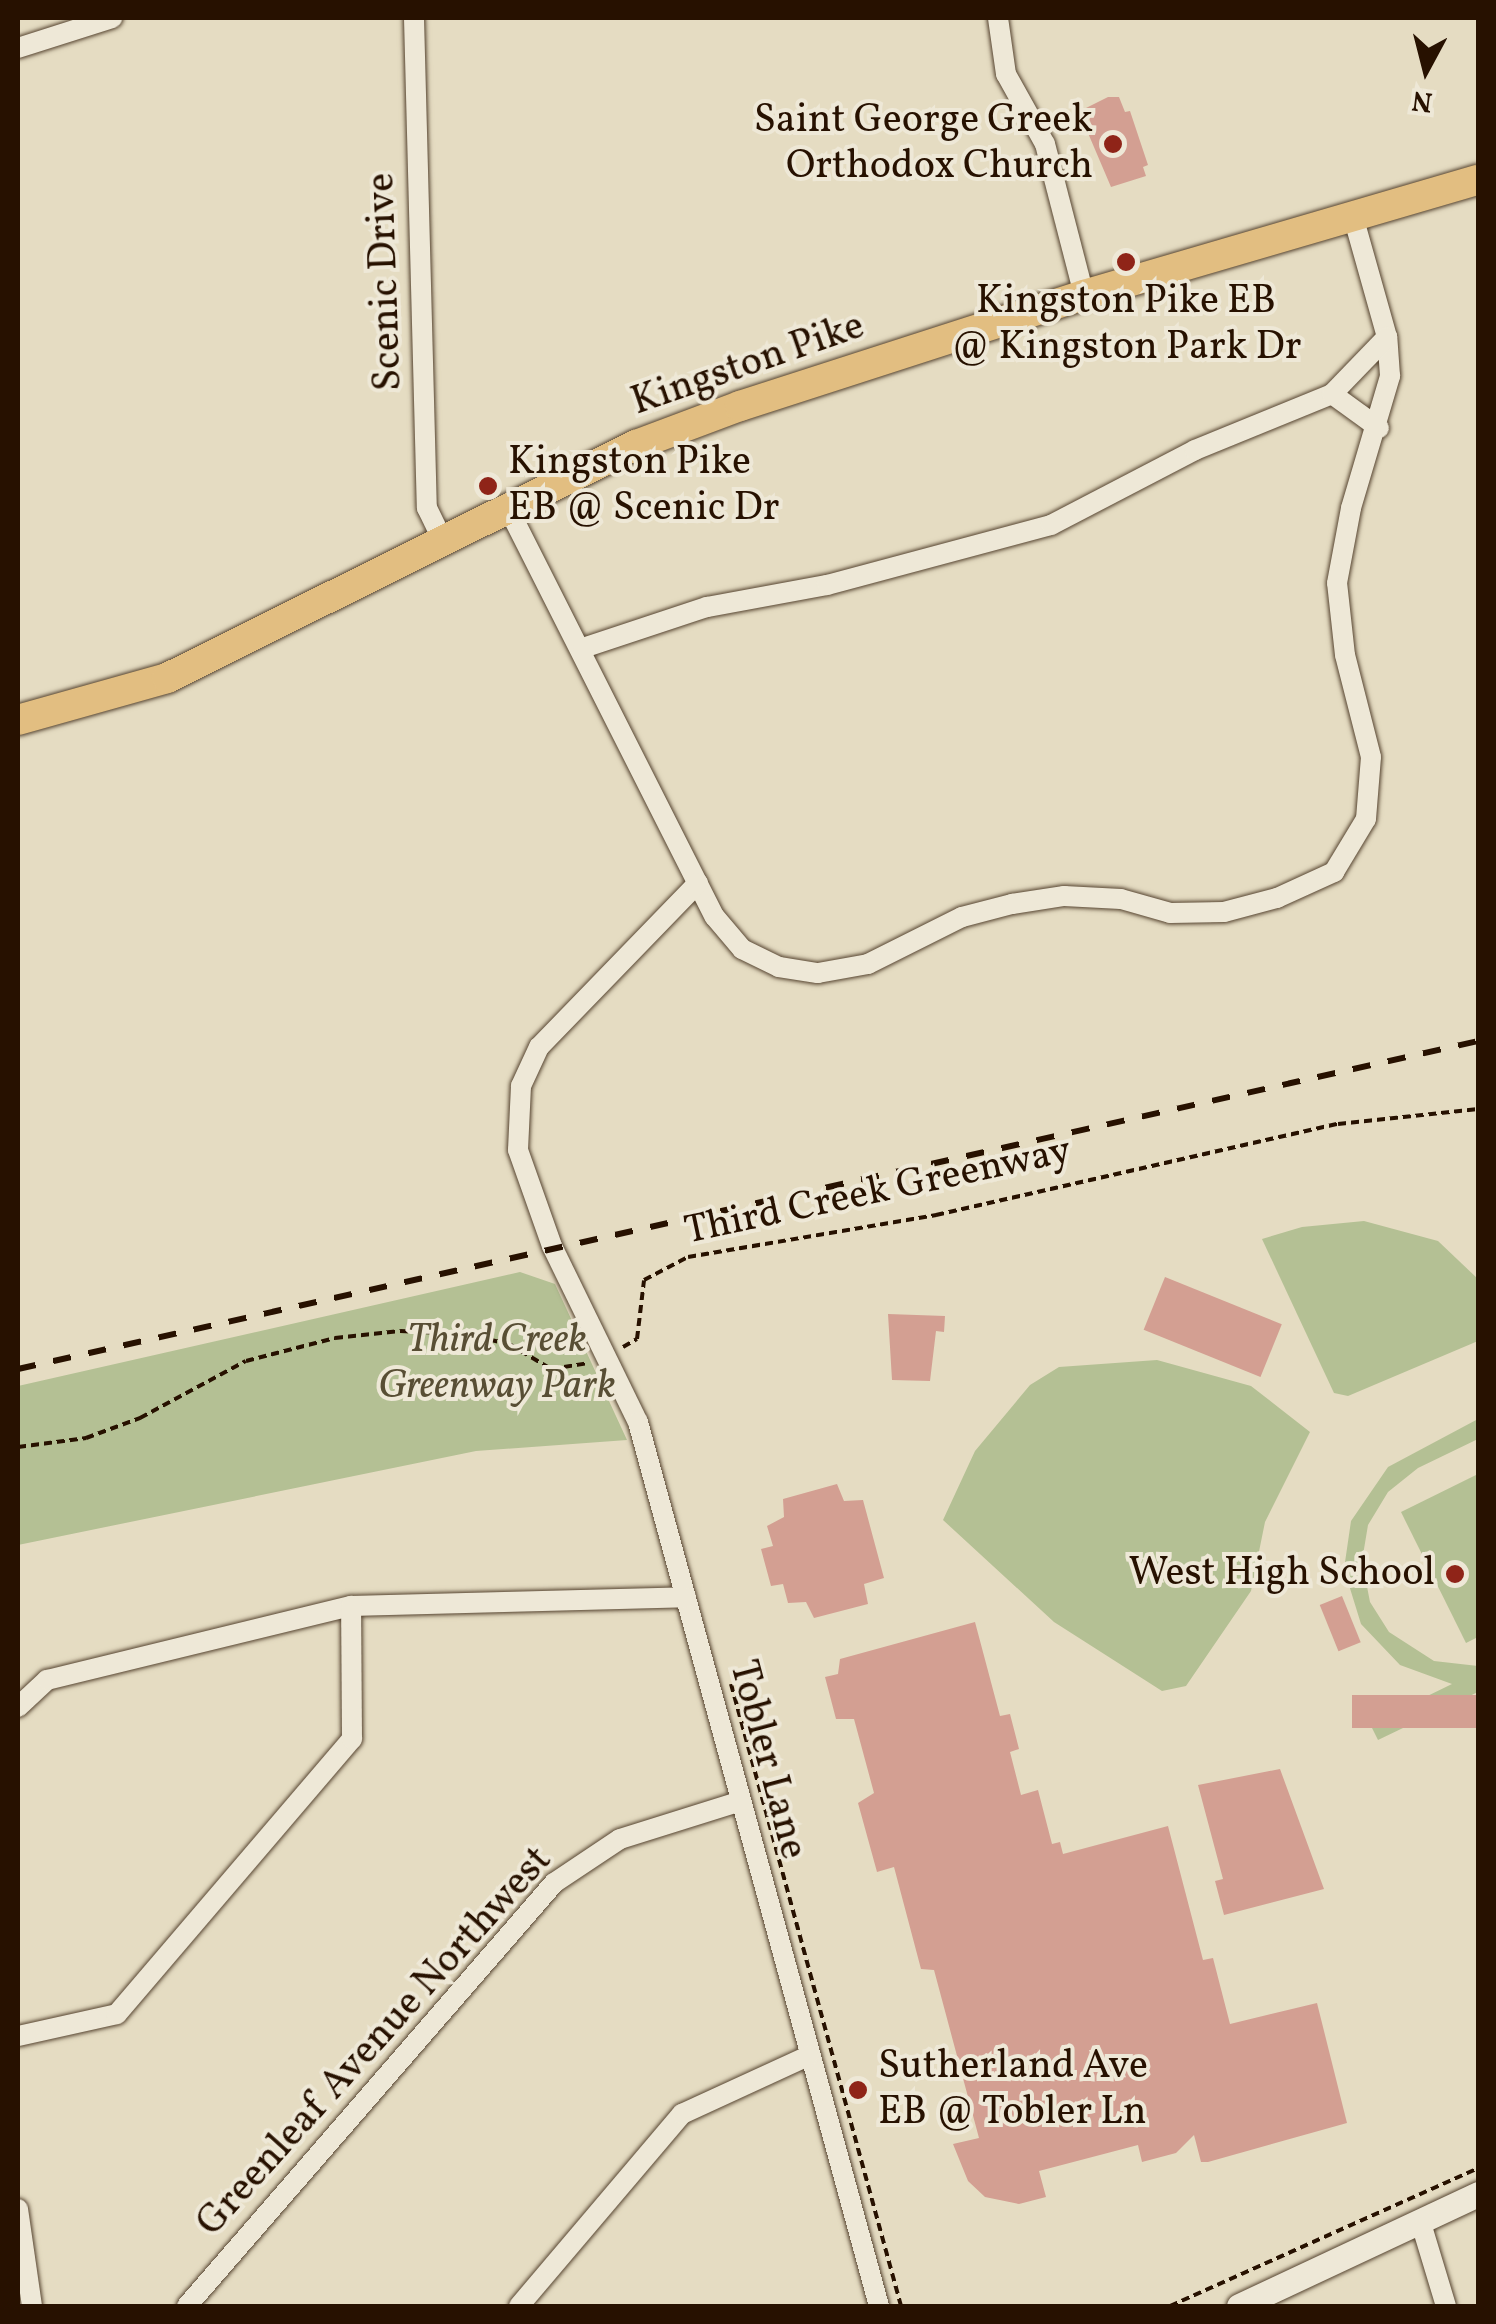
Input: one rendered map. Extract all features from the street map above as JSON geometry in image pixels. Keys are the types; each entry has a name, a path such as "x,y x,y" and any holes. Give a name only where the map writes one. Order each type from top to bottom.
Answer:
{"main road":[{"name":"Kingston Pike","path":"18,720 167,678 636,445 740,406 1084,296 1478,180"}],"street":[{"path":"18,48 112,18"},
{"name":"Scenic Drive","path":"414,18 428,508 443,541"},
{"path":"998,18 1006,74 1045,144 1084,296"},
{"path":"508,508 698,883 742,948 779,967 818,973 868,964 962,916 1064,896 1121,899 1170,913 1224,912 1334,872 1366,819 1371,758 1345,655 1337,583 1350,508 1379,428 1390,376 1387,337 1353,216"},
{"path":"582,648 707,606 826,585 1052,525 1194,450 1332,394 1387,337"},
{"path":"1332,394 1379,428"},
{"name":"Tobler Lane","path":"698,883 540,1047 520,1086 518,1150 552,1246 638,1422 879,2306"},
{"path":"18,1707 47,1680 351,1606 686,1597"},
{"path":"18,2036 118,2014 352,1739 351,1606"},
{"name":"Greenleaf Avenue Northwest","path":"187,2306 554,1883 620,1839 741,1801"},
{"path":"520,2306 682,2114 808,2056"},
{"path":"1239,2306 1478,2194"},
{"path":"18,2210 32,2306"},
{"path":"1420,2220 1446,2306"}],"path":[{"name":"Third Creek Greenway","path":"606,1356 637,1338 644,1280 688,1257 936,1216 1338,1124 1478,1109"},
{"path":"18,1447 86,1438 140,1418 246,1361 335,1338 400,1330 464,1334 509,1344 551,1369 606,1356"},
{"path":"1170,2306 1478,2168"}],"green space":[{"path":"1364,1221 1438,1241 1478,1279 1478,1341 1348,1396 1334,1393 1262,1239 1302,1227"},
{"name":"Third Creek Greenway Park","path":"520,1272 555,1284 627,1440 476,1451 18,1545 18,1386"},
{"path":"1157,1360 1251,1386 1310,1432 1265,1522 1251,1591 1186,1686 1162,1691 1054,1622 943,1520 975,1451 1030,1385 1059,1367"},
{"path":"1478,1419 1478,1439 1418,1468 1388,1492 1368,1525 1362,1561 1370,1602 1389,1632 1434,1661 1478,1666 1478,1692 1378,1740 1370,1724 1452,1684 1400,1665 1361,1624 1344,1569 1351,1521 1388,1467"},
{"name":"West High School","path":"1478,1474 1478,1637 1466,1643 1401,1512"}],"building":[{"name":"Saint George Greek Orthodox Church","path":"1108,97 1119,97 1125,112 1130,111 1148,165 1143,167 1146,176 1111,187 1085,126 1091,124 1086,108"},
{"path":"1165,1277 1282,1324 1260,1377 1144,1330"},
{"path":"888,1314 945,1316 944,1332 936,1331 930,1381 892,1380"},
{"path":"837,1484 844,1501 863,1500 884,1578 864,1584 868,1604 814,1618 806,1602 788,1603 783,1584 771,1586 761,1549 773,1546 767,1526 784,1517 783,1499"},
{"path":"1342,1596 1361,1642 1338,1651 1320,1605"},
{"path":"975,1622 1000,1716 1010,1714 1019,1749 1010,1752 1021,1795 1038,1790 1052,1844 1060,1842 1063,1854 1168,1826 1203,1960 1213,1958 1230,2024 1317,2003 1347,2123 1208,2162 1201,2162 1194,2135 1176,2153 1142,2162 1138,2145 1039,2171 1046,2197 1019,2204 985,2197 968,2181 953,2144 979,2138 934,1970 921,1969 894,1867 877,1872 858,1803 874,1793 854,1719 836,1719 825,1677 838,1674 840,1659"},
{"path":"1352,1695 1478,1695 1478,1728 1352,1728"},
{"path":"1280,1769 1324,1889 1224,1915 1215,1881 1223,1879 1198,1785"}],"railway":[{"path":"18,1369 1478,1041"}],"place":[{"name":"Saint George Greek Orthodox Church","path":"1113,144"},
{"name":"Kingston Pike EB @ Kingston Park Dr","path":"1126,262"},
{"name":"Kingston Pike EB @ Scenic Dr","path":"488,486"},
{"name":"West High School","path":"1455,1574"},
{"name":"Sutherland Ave EB @ Tobler Ln","path":"858,2090"}]}
